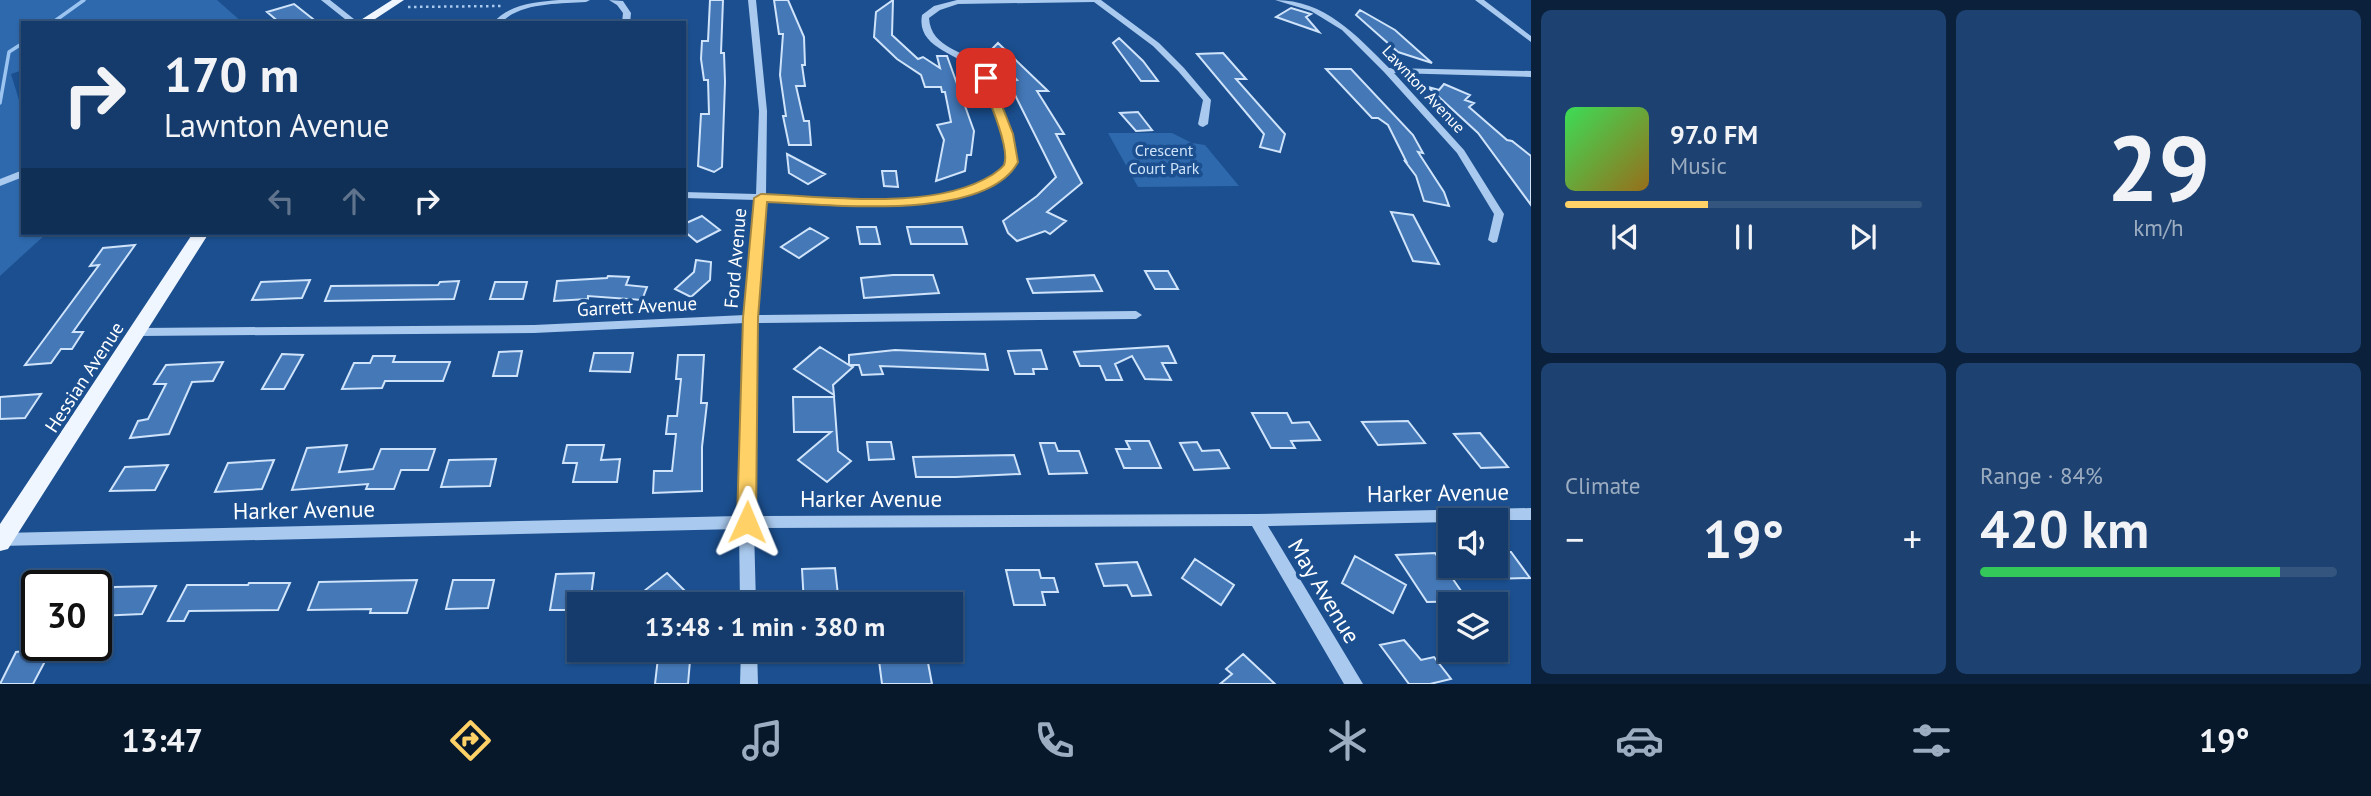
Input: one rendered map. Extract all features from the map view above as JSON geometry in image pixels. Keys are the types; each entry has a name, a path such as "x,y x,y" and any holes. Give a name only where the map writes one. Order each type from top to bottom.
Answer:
{"main road":[{"path":"364,21 400,0"},
{"name":"Hessian Avenue","path":"1,541 200,235"}],"street":[{"path":"326,0 352,21"},
{"path":"498,21 503,14 521,8 586,0"},
{"path":"613,0 620,3 627,13 626,21"},
{"name":"Ford Avenue","path":"748,592 751,318 761,198 763,111 752,0"},
{"path":"686,195 907,203 958,195 1007,170 1012,162 1012,152 986,78 973,64 936,41 926,29 925,17 937,8 958,2 1096,0 1164,49 1186,73 1207,100 1203,124"},
{"name":"Lawnton Avenue","path":"1279,0 1314,9 1345,28 1461,152 1499,214 1493,240"},
{"path":"1479,0 1531,40"},
{"path":"1387,70 1531,74"},
{"path":"0,183 21,174"},
{"name":"Garrett Avenue","path":"139,332 534,328 751,318 1136,315"},
{"name":"Harker Avenue","path":"1,541 747,522 1256,520 1531,514"},
{"name":"May Avenue","path":"1256,520 1354,684"},
{"path":"749,662 749,684"}],"path":[{"path":"388,7 493,5 521,8"}],"green space":[{"path":"0,0 217,0 241,21 21,21 21,71 11,74 21,106 21,235 45,235 0,276"},
{"name":"Crescent Court Park","path":"1108,133 1172,133 1192,143 1205,145 1239,186 1138,187"}],"building":[{"path":"710,0 723,0 721,53 724,53 725,82 722,167 714,172 698,166 701,114 709,114 708,80 704,80 701,59 702,41 708,41"},
{"path":"774,0 788,0 804,37 805,65 802,65 805,86 796,86 804,121 809,121 811,145 789,145 783,116 786,116 780,75 783,34 779,34"},
{"path":"893,0 892,35 918,59 923,57 940,68 937,56 947,56 974,131 971,155 967,155 965,171 936,181 944,140 937,125 951,122 945,92 942,92 941,87 925,87 921,75 897,59 874,37 876,12"},
{"path":"294,4 315,21 278,21 267,12"},
{"path":"1291,8 1311,14 1306,17 1319,32 1276,17"},
{"path":"1360,10 1395,30 1432,63 1398,52 1356,15"},
{"path":"1119,38 1143,61 1158,81 1141,81 1113,43"},
{"path":"998,43 1048,91 1037,91 1064,134 1056,134 1082,183 1047,212 1066,221 1050,234 1045,231 1017,241 1008,233 1003,221 1037,196 1056,177 1008,81 1017,80 989,52"},
{"path":"1223,53 1246,79 1236,79 1285,134 1280,152 1260,147 1264,134 1197,54"},
{"path":"1326,69 1351,69 1413,135 1423,153 1418,152 1444,192 1449,206 1424,201 1416,176 1404,160 1406,161 1388,125 1378,118 1372,118"},
{"path":"1444,84 1470,95 1465,100 1474,103 1469,107 1507,140 1531,156 1531,205 1478,133 1428,87 1439,90"},
{"path":"1138,112 1152,130 1136,131 1120,113"},
{"path":"787,154 825,174 808,184 789,173"},
{"path":"882,171 896,171 898,187 884,186"},
{"path":"1391,212 1413,215 1439,264 1413,261"},
{"path":"702,216 720,230 697,242 686,233 686,223"},
{"path":"857,227 876,227 880,244 860,244"},
{"path":"907,227 962,227 967,244 911,244"},
{"path":"810,228 828,238 799,258 781,247"},
{"path":"135,245 73,332 83,332 72,349 61,349 51,363 25,365 99,265 90,266 103,248"},
{"path":"696,260 711,262 710,280 691,297 675,289 694,272"},
{"path":"1145,271 1168,271 1178,289 1155,289"},
{"path":"933,275 939,293 864,298 861,278"},
{"path":"1094,275 1102,291 1033,293 1027,279"},
{"path":"608,276 629,277 626,285 647,287 642,300 588,296 588,299 554,301 557,281"},
{"path":"310,280 302,298 252,300 261,282"},
{"path":"459,281 454,299 325,301 331,286 438,285 440,282"},
{"path":"495,282 527,282 523,299 490,299"},
{"path":"1168,346 1176,363 1162,363 1171,380 1145,379 1132,356 1115,364 1122,380 1106,380 1100,366 1080,366 1074,352"},
{"path":"820,347 853,367 833,385 834,395 794,369"},
{"path":"895,350 985,354 988,370 880,366 883,374 862,375 859,365 849,365 849,355"},
{"path":"1041,350 1047,369 1033,369 1034,374 1015,374 1008,351"},
{"path":"522,351 517,376 493,376 499,352"},
{"path":"594,353 633,353 630,372 590,371"},
{"path":"282,354 303,355 284,389 262,389"},
{"path":"678,355 704,355 701,403 707,403 702,447 702,491 653,493 654,471 672,471 676,434 666,434 668,416 677,416 681,379 676,379"},
{"path":"373,356 395,356 393,362 450,362 443,381 385,381 382,388 342,389 354,363 370,363"},
{"path":"223,362 213,381 192,382 169,434 130,438 138,421 148,419 166,384 154,384 166,365"},
{"path":"41,394 25,418 0,419 0,397"},
{"path":"793,397 834,397 838,451 851,461 827,482 798,460 831,432 794,432"},
{"path":"1252,413 1287,413 1292,423 1309,422 1320,440 1291,441 1295,448 1271,448"},
{"path":"1408,421 1425,443 1378,445 1362,422"},
{"path":"1480,433 1508,467 1481,468 1454,434"},
{"path":"1126,441 1149,441 1161,468 1124,468 1116,449 1130,449"},
{"path":"867,442 891,442 894,459 869,460"},
{"path":"1197,442 1202,451 1219,450 1229,468 1194,470 1180,443"},
{"path":"1040,443 1055,443 1058,451 1079,451 1087,473 1049,474"},
{"path":"347,445 339,472 373,469 381,449 435,449 428,470 401,470 394,489 366,489 368,484 292,490 307,448"},
{"path":"567,445 604,445 601,460 620,459 617,482 573,482 577,463 563,463"},
{"path":"1014,455 1020,474 956,477 916,477 913,457"},
{"path":"496,459 490,486 441,487 449,460"},
{"path":"274,460 262,489 215,492 228,463"},
{"path":"168,465 155,490 110,491 125,467"},
{"path":"1508,552 1511,552 1530,578 1490,579 1508,578"},
{"path":"1435,553 1438,557 1438,578 1452,578 1462,592 1438,592 1438,602 1427,602 1396,555"},
{"path":"1355,556 1406,585 1393,613 1342,583"},
{"path":"1195,559 1234,585 1221,605 1182,578"},
{"path":"1137,562 1151,595 1132,596 1127,585 1104,586 1096,564"},
{"path":"835,568 838,592 803,592 802,569"},
{"path":"1006,570 1039,570 1041,578 1054,578 1058,592 1042,592 1045,605 1014,605"},
{"path":"594,573 592,592 567,592 567,610 550,610 556,574"},
{"path":"667,573 686,592 645,592"},
{"path":"417,580 407,613 370,613 371,609 308,610 319,582"},
{"path":"453,580 494,580 488,608 446,609"},
{"path":"290,583 278,610 189,611 184,621 168,621 187,585"},
{"path":"156,586 142,614 112,615 114,587"},
{"path":"1404,640 1421,660 1434,657 1451,679 1430,684 1409,684 1380,645"},
{"path":"21,651 21,661 45,661 33,684 0,684 16,652"},
{"path":"1243,654 1275,684 1220,684 1232,674 1226,669"},
{"path":"658,662 690,662 688,684 655,684"},
{"path":"879,662 928,662 932,684 882,684"}],"waterway":[{"path":"55,21 84,0"},
{"path":"0,103 9,52 21,44"}],"route":[{"path":"747,522 751,318 761,198 907,203 958,195 985,184 1007,170 1012,162 1007,134 986,78"}]}
